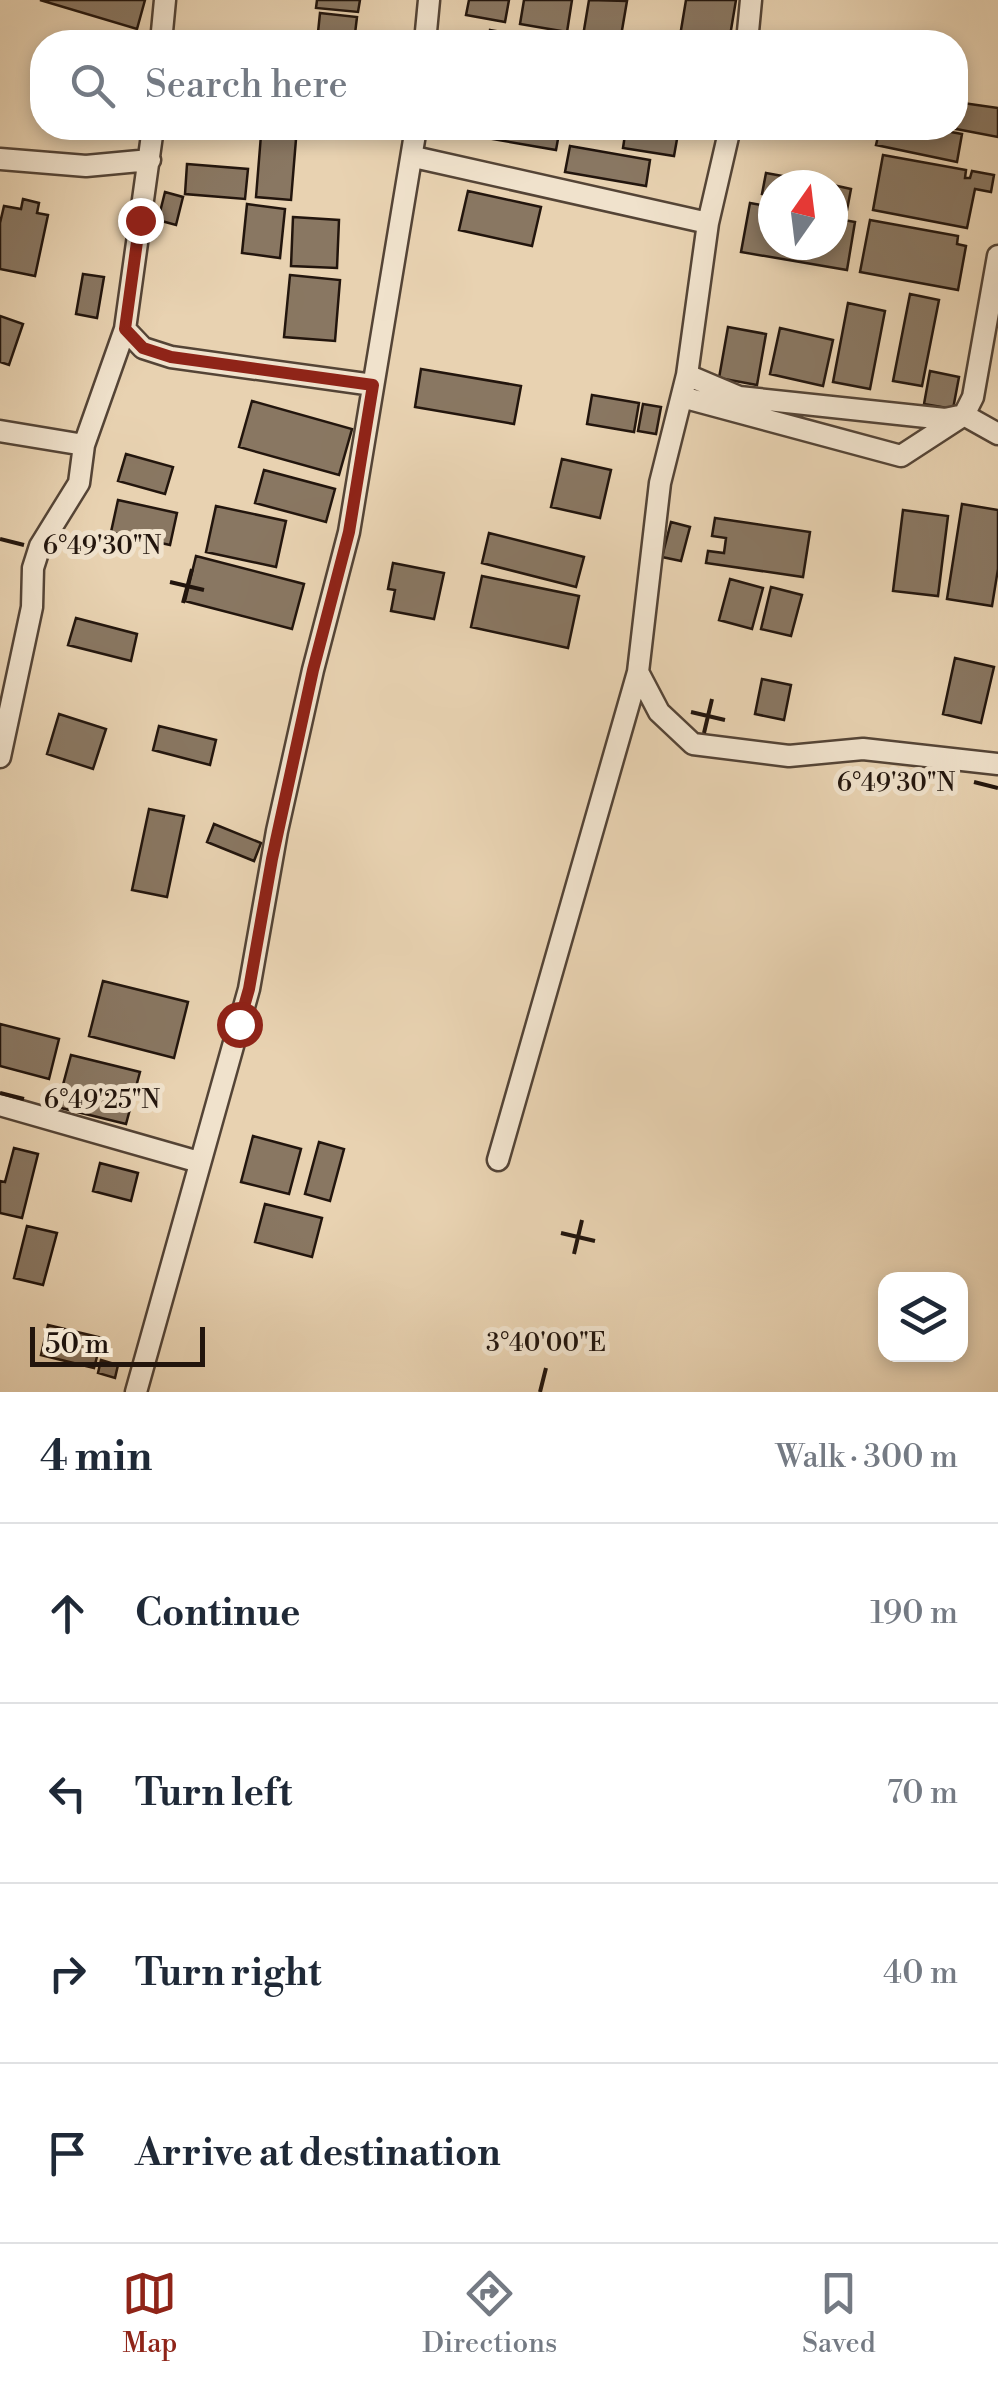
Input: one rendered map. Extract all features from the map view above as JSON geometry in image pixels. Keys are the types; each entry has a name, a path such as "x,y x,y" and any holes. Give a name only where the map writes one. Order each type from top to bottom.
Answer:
{"street":[{"path":"162,30 165,0"},
{"path":"426,30 429,0"},
{"path":"748,30 752,0"},
{"path":"0,756 32,607 33,568 40,546 79,483 84,445 125,329 152,140"},
{"path":"136,1392 249,989 281,815 349,532 415,140"},
{"path":"498,1160 638,672 660,483 687,375 708,224 727,140"},
{"path":"414,157 708,224"},
{"path":"0,158 86,166 150,160"},
{"path":"682,397 900,456 964,416 973,397 998,256"},
{"path":"125,329 143,348 171,357 373,385"},
{"path":"687,375 739,397 945,419 964,416 998,434"},
{"path":"0,431 84,445"},
{"path":"638,672 658,712 693,744 789,756 863,748 998,764"},
{"path":"0,1105 199,1162"}],"building":[{"path":"40,0 145,0 137,29"},
{"path":"317,0 360,0 358,12 316,8"},
{"path":"469,0 509,0 505,22 466,15"},
{"path":"524,0 572,0 567,30 520,24"},
{"path":"589,0 627,1 622,30 584,30"},
{"path":"686,0 736,0 731,30 681,30"},
{"path":"320,13 357,17 355,30 318,30"},
{"path":"968,104 998,108 998,137 968,131"},
{"path":"261,140 296,140 291,200 256,197"},
{"path":"498,140 558,140 556,150"},
{"path":"624,140 677,140 674,156 623,148"},
{"path":"877,140 961,140 957,162 876,145"},
{"path":"570,146 650,160 646,186 565,172"},
{"path":"883,155 966,170 965,178 970,178 972,171 994,175 991,192 975,189 967,228 873,210"},
{"path":"187,164 248,169 245,199 185,194"},
{"path":"468,191 541,207 532,246 459,230"},
{"path":"165,192 183,197 176,225 158,220"},
{"path":"23,199 39,203 37,213 48,215 35,276 0,269 4,206 21,209"},
{"path":"750,203 758,204 758,255 741,252"},
{"path":"247,204 285,209 280,258 242,253"},
{"path":"293,217 339,220 337,268 291,266"},
{"path":"870,220 958,236 957,244 966,246 958,290 860,272"},
{"path":"848,221 855,222 847,270 788,260 848,260"},
{"path":"83,274 104,277 97,318 76,314"},
{"path":"290,275 340,280 335,341 284,337"},
{"path":"910,294 939,300 922,386 893,381"},
{"path":"848,303 885,311 870,389 833,382"},
{"path":"0,316 23,324 9,365 0,362"},
{"path":"728,327 766,334 757,385 719,378"},
{"path":"780,328 833,340 823,386 770,374"},
{"path":"421,369 521,386 514,424 415,407"},
{"path":"930,371 959,377 953,409 924,404"},
{"path":"592,395 639,403 634,432 587,424"},
{"path":"252,401 352,429 339,475 239,447"},
{"path":"643,404 661,407 656,434 638,431"},
{"path":"126,454 173,467 165,494 118,481"},
{"path":"562,459 611,470 600,518 551,507"},
{"path":"264,470 335,489 326,522 255,503"},
{"path":"118,500 177,513 170,545 111,532"},
{"path":"962,504 998,510 998,569 992,606 947,599"},
{"path":"216,506 286,521 276,567 206,552"},
{"path":"903,510 948,516 938,596 893,591"},
{"path":"715,518 810,532 803,577 706,563 708,551 724,553 726,538 712,536"},
{"path":"671,522 690,527 681,561 662,557"},
{"path":"489,533 584,557 576,587 482,563"},
{"path":"196,556 304,584 292,629 185,601"},
{"path":"393,563 444,573 434,619 391,611 395,590 388,589"},
{"path":"482,576 579,596 568,648 471,627"},
{"path":"730,579 763,588 752,629 719,620"},
{"path":"771,587 802,595 791,636 761,629"},
{"path":"76,618 137,634 131,661 68,645"},
{"path":"955,658 994,667 981,723 943,714"},
{"path":"762,679 791,685 784,720 755,714"},
{"path":"59,714 106,729 93,769 47,754"},
{"path":"159,726 216,740 210,765 153,750"},
{"path":"149,809 184,816 167,897 132,890"},
{"path":"214,824 261,843 254,861 207,842"},
{"path":"103,981 188,1002 174,1058 89,1036"},
{"path":"0,1024 59,1039 49,1079 0,1066"},
{"path":"71,1055 140,1072 126,1124 57,1107"},
{"path":"253,1136 301,1149 289,1194 241,1182"},
{"path":"319,1142 344,1149 330,1201 305,1194"},
{"path":"14,1148 38,1154 22,1218 0,1213 0,1181 5,1182"},
{"path":"100,1163 138,1173 131,1201 93,1191"},
{"path":"265,1204 322,1218 312,1257 255,1242"},
{"path":"27,1226 57,1233 43,1285 14,1278"},
{"path":"48,1325 102,1338 94,1368 41,1355"},
{"path":"101,1360 118,1365 115,1378 98,1373"}],"route":[{"path":"140,220 125,329 143,348 171,357 373,385 349,532 313,670 239,1024"}]}
